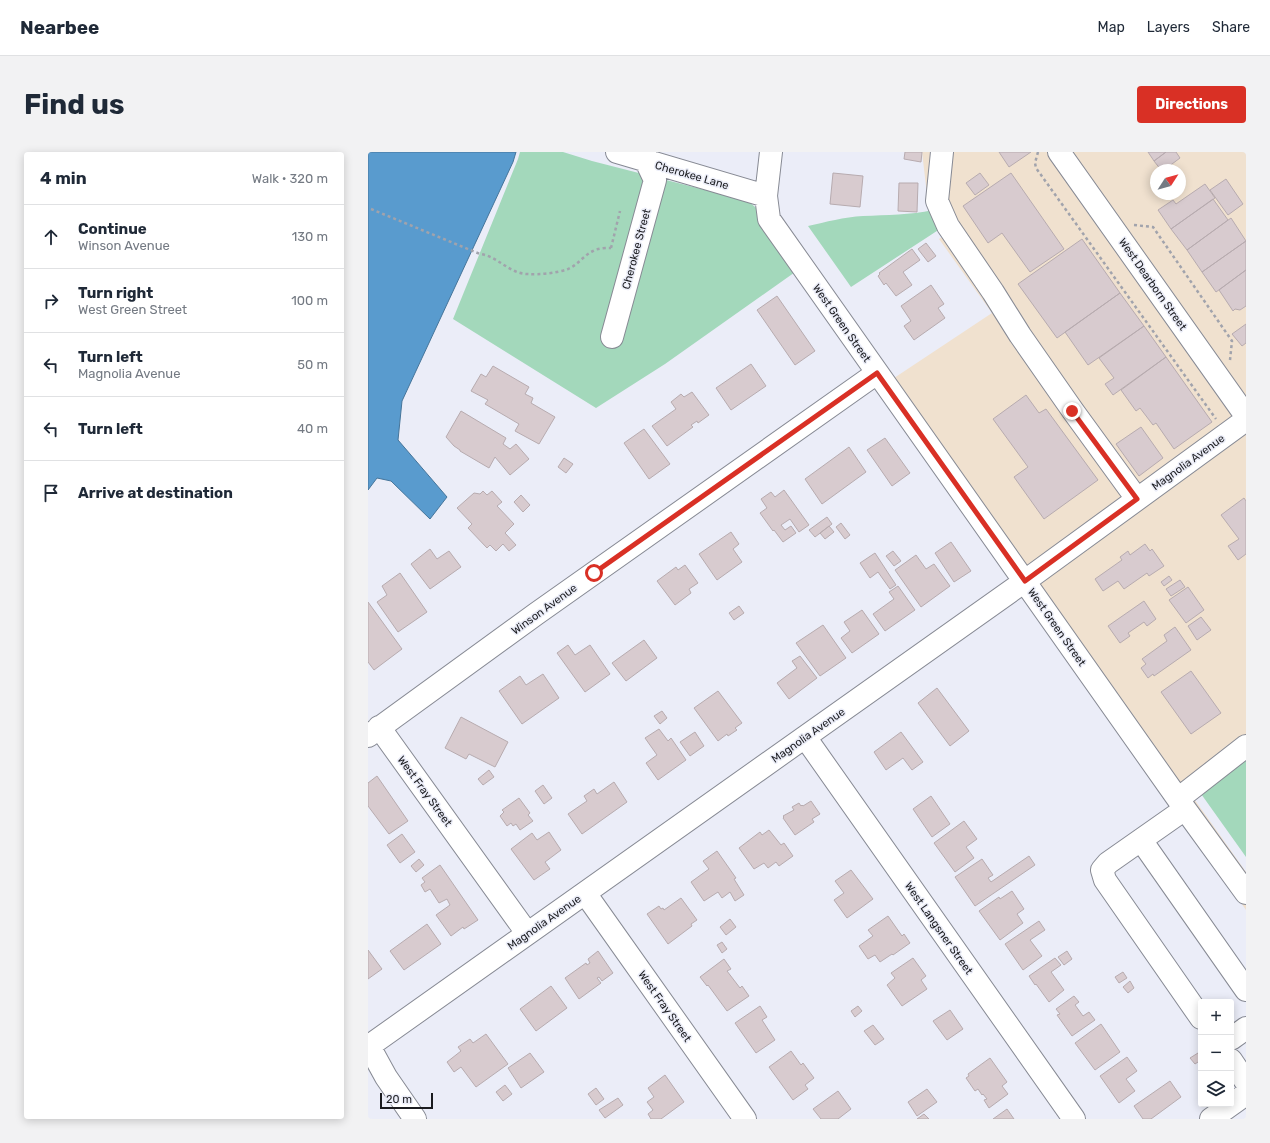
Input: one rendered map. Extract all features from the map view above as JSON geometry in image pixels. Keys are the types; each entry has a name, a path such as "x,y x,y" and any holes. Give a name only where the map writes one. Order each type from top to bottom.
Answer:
{"street":[{"name":"Cherokee Lane","path":"617,152 645,157 766,196"},
{"name":"West Green Street","path":"771,152 766,196 769,219 1181,804 1246,893"},
{"path":"942,152 937,201 948,226 993,292 1024,342 1072,411 1137,499"},
{"name":"West Dearborn Street","path":"1060,152 1243,420"},
{"name":"Cherokee Street","path":"612,337 655,180 645,157"},
{"name":"Winson Avenue","path":"374,731 877,373"},
{"name":"Magnolia Avenue","path":"368,1046 1025,581 1243,420"},
{"name":"West Fray Street","path":"374,731 527,933"},
{"name":"West Langsner Street","path":"805,737 1074,1119"},
{"path":"1198,1014 1104,880 1102,870 1108,863 1141,840 1246,746"},
{"path":"1141,840 1246,990"},
{"name":"West Fray Street","path":"586,893 745,1119"},
{"path":"368,1046 386,1077 415,1119"},
{"path":"1234,1064 1246,1082"},
{"path":"1211,1119 1246,1094"}],"path":[{"path":"1038,152 1036,168 1218,422 1230,414 1243,420"},
{"path":"371,208 480,254 487,255 517,272 526,274 539,274 568,269 578,263 593,250 612,248"},
{"path":"1130,219 1134,225 1153,227 1228,334 1232,341 1230,364"}],"shaded area":[{"path":"922,152 1047,152 1246,434 1246,748 1192,796 1246,872 1246,910 882,386 992,313 939,239 948,233 928,203"},
{"path":"1072,152 1246,152 1246,398"}],"green space":[{"path":"520,152 563,152 592,161 748,201 761,212 798,270 665,364 596,408 453,319"},
{"path":"933,210 943,227 851,287 808,226 849,217 907,214"},
{"path":"1246,758 1246,857 1199,791"}],"water":[{"path":"368,152 516,152 513,162 402,401 398,440 447,497 430,519 391,481 377,478 368,490"}],"building":[{"path":"905,152 922,152 921,162 904,159"},
{"path":"999,152 1031,152 1009,167"},
{"path":"1148,152 1166,152 1154,161"},
{"path":"1166,152 1176,152 1180,158 1172,164 1156,164 1154,161"},
{"path":"833,173 863,176 860,207 830,204"},
{"path":"980,173 989,185 975,195 966,183"},
{"path":"1011,173 1064,249 1030,272 1002,233 988,243 963,206"},
{"path":"1226,179 1243,204 1228,215 1210,190"},
{"path":"899,183 918,183 917,212 898,211"},
{"path":"1205,184 1215,198 1171,229 1158,210 1173,200 1176,204 1182,200 1186,200 1186,197"},
{"path":"1213,199 1228,220 1187,250 1171,229"},
{"path":"1231,218 1246,241 1202,272 1187,250"},
{"path":"1082,239 1120,293 1057,338 1018,284"},
{"path":"1246,241 1246,270 1216,292 1202,272"},
{"path":"926,243 936,256 928,262 918,249"},
{"path":"912,249 920,260 903,272 912,285 896,296 886,283 884,285 878,276 880,274 879,273"},
{"path":"1246,270 1246,306 1240,310 1235,309 1233,311 1219,290"},
{"path":"931,285 944,304 938,308 945,318 914,340 904,326 911,321 901,306"},
{"path":"1120,293 1144,326 1088,365 1065,332"},
{"path":"777,296 815,351 795,365 757,310"},
{"path":"1246,324 1246,343 1242,346 1232,334"},
{"path":"1144,326 1166,357 1113,395 1105,384 1114,378 1099,358"},
{"path":"1166,357 1212,422 1174,449 1156,423 1153,425 1140,408 1136,411 1121,390"},
{"path":"751,364 766,386 731,410 716,388"},
{"path":"493,366 529,387 525,394 533,398 531,403 555,417 539,444 515,431 519,424 485,404 488,400 471,391 481,374 486,377"},
{"path":"692,392 709,415 698,423 697,421 691,425 693,427 667,446 652,426 676,409 671,402 681,394 684,397"},
{"path":"1026,395 1039,413 1046,409 1098,480 1044,519 1014,477 1028,467 993,419"},
{"path":"461,411 506,438 503,444 510,449 516,444 529,459 510,475 495,457 489,468 460,451 446,437"},
{"path":"1141,427 1163,458 1139,476 1116,444"},
{"path":"644,429 670,464 649,479 624,443"},
{"path":"885,438 910,473 892,486 867,450"},
{"path":"849,447 866,472 822,504 805,479"},
{"path":"564,458 573,464 566,473 558,467"},
{"path":"784,490 809,525 799,532 790,519 781,525 785,530 791,526 796,533 783,542 760,513 767,508 761,499 771,492 775,497"},
{"path":"483,491 487,495 492,491 502,502 497,506 514,524 505,533 516,545 509,551 503,544 496,551 490,545 487,548 468,528 472,524 457,508 474,493 480,494"},
{"path":"521,495 530,505 523,512 514,502"},
{"path":"1244,498 1246,501 1246,554 1238,560 1228,546 1239,539 1221,515"},
{"path":"827,517 832,524 815,537 809,530"},
{"path":"841,523 850,535 845,539 836,527"},
{"path":"829,526 834,532 825,539 820,533"},
{"path":"731,532 739,544 733,549 742,562 717,580 699,554"},
{"path":"951,542 971,571 954,582 935,553"},
{"path":"1145,544 1150,551 1152,549 1164,566 1149,576 1147,573 1124,589 1118,581 1103,591 1095,579 1122,560 1120,557 1128,551 1130,555"},
{"path":"430,549 437,559 449,551 461,567 430,589 411,564"},
{"path":"893,551 901,561 894,566 886,556"},
{"path":"875,553 896,585 890,589 878,572 870,578 860,563"},
{"path":"916,555 926,569 934,564 950,586 921,607 895,570"},
{"path":"685,565 698,583 689,589 691,593 675,605 657,581 676,567 678,570"},
{"path":"400,573 427,612 398,632 377,602 387,595 382,586"},
{"path":"1169,576 1172,580 1164,586 1161,582"},
{"path":"1180,580 1185,587 1171,596 1166,589"},
{"path":"898,586 915,610 885,631 873,614 894,599 889,592"},
{"path":"1188,587 1204,610 1186,623 1169,600"},
{"path":"1144,601 1156,619 1147,626 1144,622 1128,633 1130,636 1120,643 1108,626"},
{"path":"368,602 402,649 374,670 368,662"},
{"path":"739,606 744,613 734,620 729,613"},
{"path":"862,610 879,634 852,653 841,638 850,631 844,622"},
{"path":"1201,617 1211,630 1197,640 1188,626"},
{"path":"823,625 846,658 820,676 796,643"},
{"path":"1175,627 1191,650 1154,676 1153,674 1148,678 1141,668 1146,664 1142,659 1167,641 1164,635"},
{"path":"644,640 657,658 626,681 612,663"},
{"path":"568,645 575,655 590,645 610,674 585,692 557,653"},
{"path":"800,656 817,678 789,699 777,683 797,668 792,661"},
{"path":"1191,671 1221,713 1191,734 1161,692"},
{"path":"543,674 559,698 522,724 499,691 520,676 526,685"},
{"path":"937,688 969,731 950,746 918,703"},
{"path":"718,691 742,723 735,728 737,730 728,736 727,734 718,741 694,708"},
{"path":"662,711 667,718 660,724 654,716"},
{"path":"461,717 508,742 495,767 469,754 466,759 445,748"},
{"path":"659,729 668,741 671,738 686,760 658,780 646,763 657,755 645,738"},
{"path":"695,732 704,746 690,756 680,742"},
{"path":"901,732 923,762 912,770 903,758 886,770 874,752"},
{"path":"489,770 494,777 483,785 478,779"},
{"path":"377,776 408,821 389,834 368,806 368,783"},
{"path":"614,782 627,802 582,834 568,814 587,801 584,796 594,789 597,794"},
{"path":"543,785 552,798 544,804 535,791"},
{"path":"931,796 950,824 932,837 913,809"},
{"path":"519,798 530,813 528,815 533,821 520,830 516,824 513,826 511,823 507,826 500,816 504,812 502,810"},
{"path":"811,801 820,814 812,819 814,822 795,835 783,816 794,810 792,807 799,803 803,806"},
{"path":"964,821 977,839 966,847 974,858 955,872 934,843"},
{"path":"769,830 781,845 784,843 793,856 779,866 776,862 768,868 764,863 754,869 739,848 760,832 762,835"},
{"path":"549,832 561,850 545,862 550,869 534,880 511,849 532,833 537,840"},
{"path":"402,834 415,852 400,863 387,845"},
{"path":"717,851 736,878 734,879 744,895 735,901 730,892 722,898 718,892 704,901 691,882 709,869 703,861"},
{"path":"1029,856 1035,865 975,906 955,877 982,859 993,875 988,878 991,882"},
{"path":"419,859 424,865 416,872 411,866"},
{"path":"440,865 478,920 464,929 463,927 451,936 436,915 450,905 447,899 439,903 430,889 425,892 421,885 425,882 422,878"},
{"path":"851,870 873,899 847,918 834,900 844,893 835,881"},
{"path":"1012,891 1024,909 1017,914 1023,923 1000,940 979,911 999,897 1000,899"},
{"path":"681,898 697,920 691,924 692,926 668,944 647,914 659,906 664,910"},
{"path":"888,916 902,936 904,934 910,943 880,962 875,955 868,959 859,946 873,936 868,930"},
{"path":"730,919 736,927 726,935 720,927"},
{"path":"1039,921 1045,930 1030,940 1042,956 1023,970 1005,944"},
{"path":"427,924 441,944 404,970 390,951"},
{"path":"722,942 727,949 722,953 717,945"},
{"path":"368,950 382,969 368,979"},
{"path":"598,951 613,973 602,981 599,977 597,978 601,983 579,999 565,978 586,963 587,965 590,963 588,959"},
{"path":"1067,951 1072,959 1064,965 1058,957"},
{"path":"913,958 926,976 921,980 927,989 902,1006 887,985 895,978 891,973"},
{"path":"1055,958 1061,965 1051,972 1064,990 1049,1002 1029,976"},
{"path":"724,959 731,969 727,971 740,988 742,986 749,996 727,1011 708,985 707,986 700,977"},
{"path":"1123,972 1127,978 1119,983 1115,977"},
{"path":"1130,981 1134,988 1128,993 1123,987"},
{"path":"551,986 567,1008 536,1031 520,1009"},
{"path":"1074,996 1079,1002 1075,1005 1083,1016 1089,1012 1095,1020 1072,1036 1057,1015 1060,1014 1056,1009"},
{"path":"760,1006 767,1017 762,1020 775,1040 756,1053 735,1023"},
{"path":"858,1006 862,1011 855,1017 851,1011"},
{"path":"950,1010 963,1029 947,1040 933,1021"},
{"path":"1101,1024 1120,1052 1095,1070 1075,1043"},
{"path":"873,1025 884,1039 875,1045 864,1031"},
{"path":"486,1034 508,1064 476,1087 461,1067 454,1072 447,1062 461,1051 458,1047 470,1039 473,1043"},
{"path":"791,1051 801,1065 803,1063 814,1078 805,1085 808,1089 793,1100 769,1067"},
{"path":"530,1053 544,1072 521,1088 508,1068"},
{"path":"1198,1053 1198,1062 1195,1064 1190,1058"},
{"path":"1127,1057 1137,1071 1126,1079 1135,1091 1119,1103 1100,1076"},
{"path":"990,1058 1007,1082 1002,1086 1008,1094 989,1108 984,1100 987,1099 978,1089 975,1091 966,1078 969,1076 968,1074"},
{"path":"665,1075 684,1102 661,1119 651,1119 648,1114 653,1110 647,1102 654,1097 648,1088"},
{"path":"1170,1081 1181,1097 1151,1119 1143,1119 1134,1106"},
{"path":"505,1085 512,1094 503,1101 496,1092"},
{"path":"596,1088 604,1099 596,1105 588,1094"},
{"path":"927,1089 937,1102 917,1116 908,1102"},
{"path":"838,1091 851,1109 838,1119 821,1119 813,1109"},
{"path":"618,1098 623,1105 605,1118 599,1110"},
{"path":"1007,1109 1014,1119 993,1119"},
{"path":"924,1114 929,1119 917,1119"}],"route":[{"path":"594,573 877,373 1025,581 1137,499 1072,411"}]}
